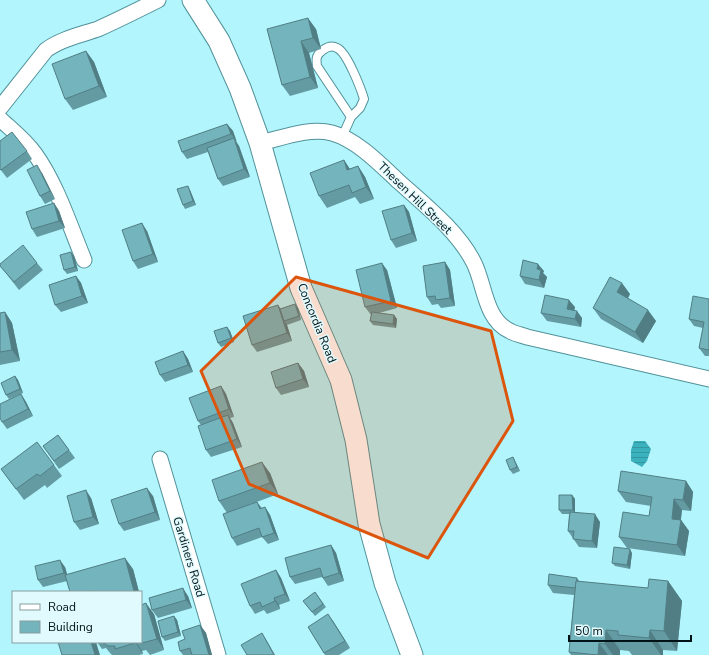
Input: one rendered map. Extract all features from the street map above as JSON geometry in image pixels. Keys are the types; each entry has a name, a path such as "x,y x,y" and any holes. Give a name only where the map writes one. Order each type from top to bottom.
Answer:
{"street":[{"path":"0,108 46,50 52,46 125,17 158,0"},
{"name":"Concordia Road","path":"193,0 219,41 240,88 260,143 301,288 341,380 356,440 369,524 385,583 412,655"},
{"path":"0,119 36,154 53,186 84,260"},
{"name":"Thesen Hill Street","path":"260,143 304,133 331,133 342,136 368,153 435,214 463,245 474,264 490,310 498,323 509,331 527,337 709,379"},
{"name":"Gardiners Road","path":"160,460 218,655"}],"lane":[{"path":"342,136 351,117 363,103 364,99 346,57 338,48 327,47 318,53 317,66 351,117"}],"highlighted area":[{"path":"296,277 491,331 513,421 428,558 249,484 201,371"}],"water":[{"path":"634,441 645,441 651,449 647,461 642,467 631,461 631,450"}],"building":[{"path":"308,18 313,38 301,41 310,77 282,85 267,29"},
{"path":"86,51 99,86 65,99 52,64"},
{"path":"227,124 231,134 182,152 178,141"},
{"path":"12,132 27,151 1,170 0,141"},
{"path":"234,138 244,169 218,179 207,148"},
{"path":"344,160 347,170 358,166 366,187 352,193 349,185 319,196 310,173"},
{"path":"37,165 50,191 40,196 27,170"},
{"path":"188,186 193,201 183,205 177,189"},
{"path":"54,203 59,221 32,229 26,212"},
{"path":"404,205 412,233 391,240 382,211"},
{"path":"142,223 153,254 133,261 122,230"},
{"path":"23,245 37,263 14,282 0,266 0,264"},
{"path":"71,252 75,267 64,270 60,255"},
{"path":"523,260 538,264 537,269 541,270 539,280 520,276"},
{"path":"445,262 450,298 436,300 435,296 427,297 423,266"},
{"path":"382,263 391,301 365,307 356,270"},
{"path":"76,276 82,296 55,305 49,285"},
{"path":"610,277 622,283 617,292 648,310 635,332 593,308"},
{"path":"545,295 569,300 567,309 577,311 575,319 541,313"},
{"path":"693,296 709,299 709,350 699,348 704,322 689,319"},
{"path":"295,304 299,316 284,321 280,309"},
{"path":"278,305 287,333 252,345 243,316"},
{"path":"5,312 12,350 0,352 0,313"},
{"path":"372,312 394,315 393,324 370,321"},
{"path":"227,327 231,338 218,343 214,331"},
{"path":"183,351 188,365 160,375 155,362"},
{"path":"298,363 303,379 276,388 271,372"},
{"path":"15,376 20,389 6,395 1,383"},
{"path":"221,386 229,409 198,421 189,398"},
{"path":"21,394 28,409 2,422 0,418 0,404"},
{"path":"228,415 237,439 206,450 198,426"},
{"path":"58,435 69,450 54,461 43,446"},
{"path":"37,442 54,465 40,476 37,474 16,489 1,469"},
{"path":"513,457 517,467 510,470 506,460"},
{"path":"262,462 270,483 219,501 212,480"},
{"path":"621,471 686,481 683,500 674,499 672,519 681,520 677,545 619,537 623,512 649,516 652,497 618,491"},
{"path":"147,488 155,512 119,524 111,500"},
{"path":"86,490 93,517 74,522 67,496"},
{"path":"559,495 572,495 573,510 559,510"},
{"path":"257,502 260,509 265,507 274,533 262,537 259,528 232,538 223,514"},
{"path":"570,512 595,514 592,541 573,539 574,531 568,531"},
{"path":"331,545 339,573 323,578 320,568 290,577 285,558"},
{"path":"614,547 630,549 627,565 612,563"},
{"path":"125,558 134,591 70,591 65,575"},
{"path":"60,560 64,573 38,580 35,566"},
{"path":"276,570 285,594 274,598 275,601 262,607 260,602 250,606 241,584"},
{"path":"549,574 577,578 575,588 548,585"},
{"path":"649,579 668,581 664,631 650,630 649,638 618,635 618,631 606,630 605,644 599,643 598,655 569,652 576,581 648,588"},
{"path":"183,588 186,600 152,610 149,598"},
{"path":"315,592 323,604 312,612 303,601"},
{"path":"146,603 157,639 142,643 142,605"},
{"path":"328,614 345,641 324,653 308,627"},
{"path":"174,616 178,632 162,637 158,621"},
{"path":"200,625 209,655 192,655 190,648 180,651 178,642 185,639 182,631"},
{"path":"262,633 274,655 247,655 241,645"},
{"path":"58,643 91,643 95,655 62,655"},
{"path":"104,643 135,643 115,649 115,646 108,646"}]}
